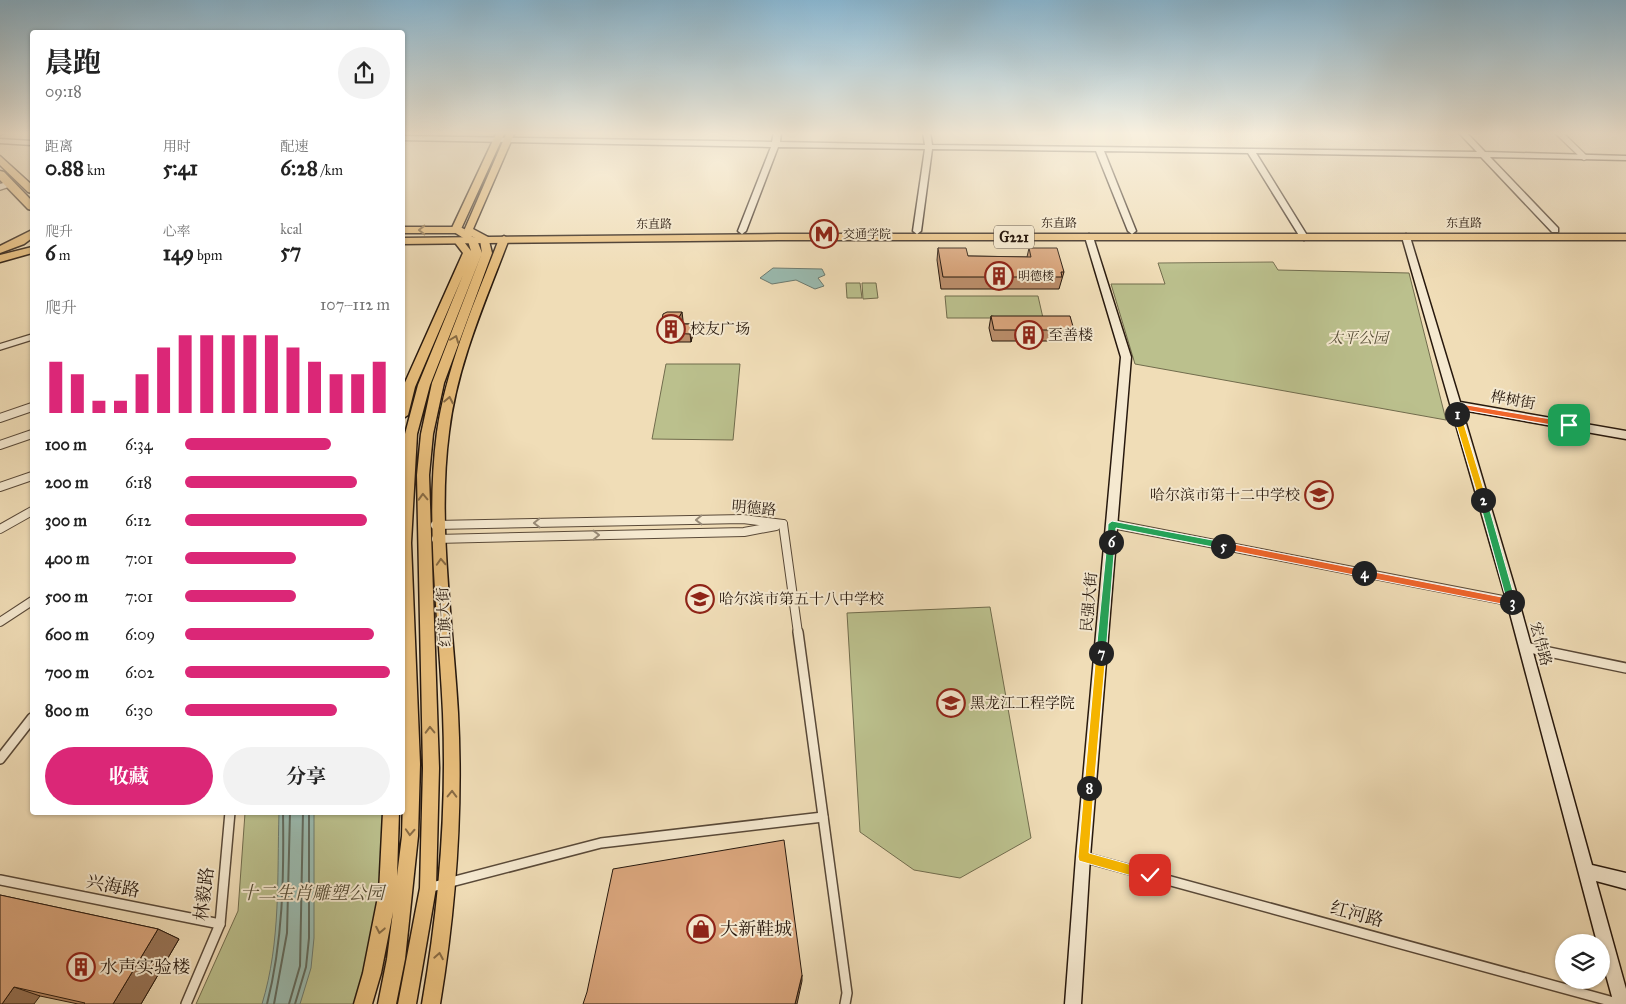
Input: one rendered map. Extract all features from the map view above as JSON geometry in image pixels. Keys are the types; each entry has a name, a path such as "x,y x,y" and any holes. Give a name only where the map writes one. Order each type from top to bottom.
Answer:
{"highway":[{"path":"20,179 30,188"},
{"path":"5,185 30,205"},
{"name":"东直路","path":"405,230 457,235 478,243 742,231 1132,231 1406,237 1626,237"},
{"name":"东直路","path":"478,243 504,239 1089,237 1626,230"},
{"path":"0,250 20,242 30,234"},
{"name":"东直路","path":"405,241 457,235"},
{"path":"0,250 30,240"},
{"path":"0,259 30,251"}],"main road":[{"path":"405,403 409,387 468,253 457,235 481,179"},
{"path":"387,1004 396,960 410,836 412,764 405,544 411,434 424,385 478,243 496,179"},
{"path":"742,231 762,179"},
{"path":"917,231 924,179"},
{"path":"1111,179 1132,231"},
{"path":"1268,179 1302,234"},
{"path":"1507,179 1555,230"},
{"name":"民强大街","path":"1073,1004 1083,857 1126,357 1089,237"},
{"name":"宏伟路","path":"1406,237 1513,602 1621,1004"},
{"name":"红旗大街","path":"431,1004 443,934 451,853 452,760 438,468 443,429 452,386 504,239"},
{"name":"红旗大街","path":"407,1004 428,888 431,768 422,475 427,434 436,391 478,243"},
{"name":"桦树街","path":"1455,405 1626,435"},
{"path":"363,1004 372,973 388,892 391,815"},
{"path":"1586,871 1626,881"}],"street":[{"path":"0,347 30,338"},
{"path":"0,418 30,408"},
{"path":"0,445 30,435"},
{"path":"0,487 30,477"},
{"path":"0,530 30,512"},
{"name":"明德路","path":"425,532 742,519 783,524"},
{"path":"783,524 847,994 845,1004"},
{"name":"明德路","path":"425,532 744,532 783,524"},
{"path":"1112,524 1513,602"},
{"path":"0,622 30,603"},
{"path":"1525,647 1626,668"},
{"path":"0,759 30,721"},
{"name":"林毅路","path":"186,1004 220,924 230,815"},
{"path":"428,888 601,843 823,817"},
{"name":"红河路","path":"1083,857 1621,1004"},
{"name":"兴海路","path":"0,880 220,924"}],"green space":[{"name":"太平公园","path":"1273,262 1278,270 1409,273 1446,420 1135,364 1111,284 1165,284 1158,263"},
{"path":"846,283 860,283 862,298 847,298"},
{"path":"862,283 876,283 878,298 863,299"},
{"path":"945,296 1038,296 1043,318 947,318"},
{"path":"666,364 740,364 733,440 652,439"},
{"path":"990,607 1031,838 960,878 914,870 860,832 847,613"},
{"name":"十二生肖雕塑公园","path":"245,815 388,815 369,1004 196,1004 238,911"}],"water":[{"path":"773,268 822,269 825,275 818,278 824,286 815,289 796,280 772,284 760,278"},
{"path":"279,815 314,815 314,938 311,968 300,1004 262,1004 272,957 278,885"}],"building":[{"path":"938,248 966,248 968,256 1031,257 1029,248 1057,248 1064,272 1061,272 1062,277 943,277"},
{"path":"667,312 682,312 675,324 692,324 690,334 663,333 663,331 660,331 663,314"},
{"path":"991,316 1070,316 1074,330 994,330"},
{"name":"大新鞋城","path":"784,840 802,975 795,1004 583,1004 613,869"},
{"name":"水声实验楼","path":"0,895 158,929 113,1004 84,1004 14,987 2,1004 0,1004"}],"place":[{"name":"交通学院","path":"824,234"},
{"name":"明德楼","path":"999,276"},
{"name":"校友广场","path":"671,329"},
{"name":"至善楼","path":"1029,335"},
{"name":"哈尔滨市第十二中学校","path":"1319,495"},
{"name":"哈尔滨市第五十八中学校","path":"700,599"},
{"name":"黑龙江工程学院","path":"951,703"},
{"name":"大新鞋城","path":"701,929"},
{"name":"水声实验楼","path":"81,967"}],"route":[{"path":"1150,875 1083,857 1112,524 1513,602 1455,405 1569,425"}]}
